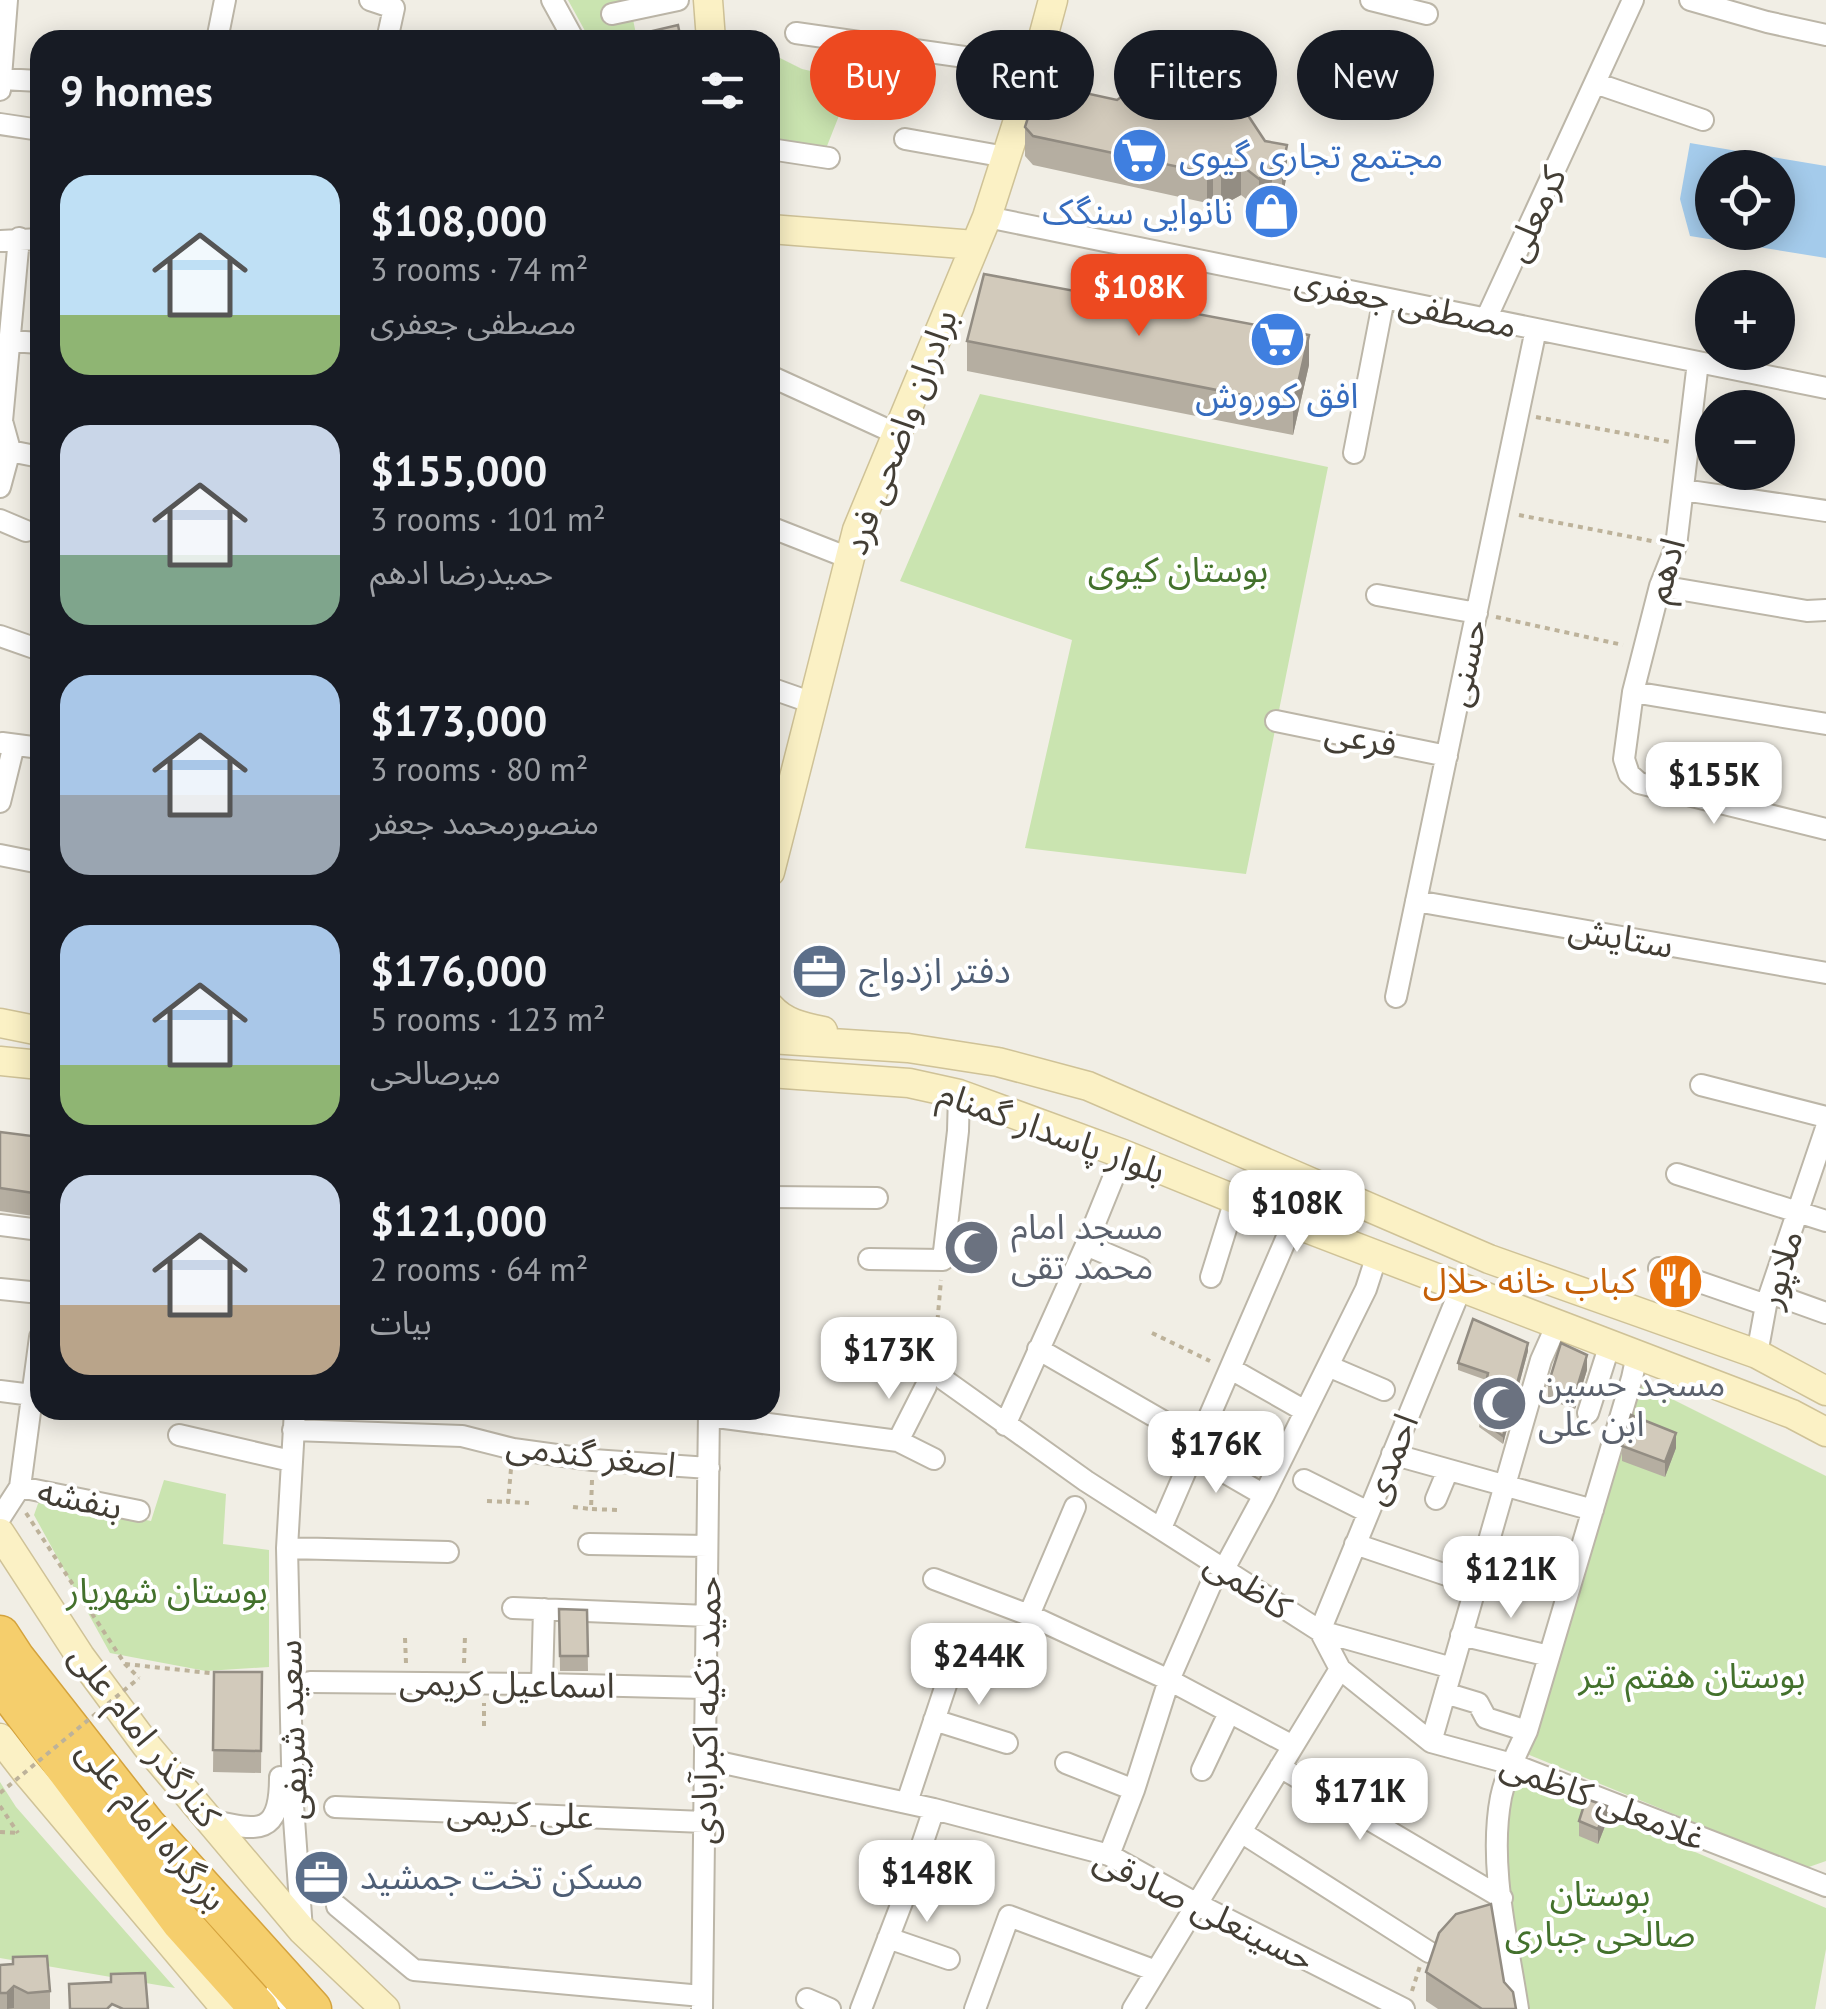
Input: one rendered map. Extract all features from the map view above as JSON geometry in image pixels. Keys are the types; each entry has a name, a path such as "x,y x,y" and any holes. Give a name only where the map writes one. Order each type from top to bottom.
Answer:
{"highway":[{"name":"بزرگراه امام علی","path":"0,1635 146,1825 312,2009"},
{"path":"0,1681 181,1922 260,1995"}],"main road":[{"path":"708,0 710,30"},
{"name":"برادران واضحی فرد","path":"1045,30 1053,0"},
{"name":"برادران واضحی فرد","path":"780,832 857,530 986,217 1018,120"},
{"path":"780,230 975,244"},
{"path":"780,1016 797,1026 908,1048"},
{"path":"0,1023 30,1029"},
{"name":"بلوار پاسدار گمنام","path":"780,1040 908,1048 998,1062 1088,1086 1490,1258 1757,1354 1826,1390"},
{"path":"0,1061 30,1064"},
{"name":"بلوار پاسدار گمنام","path":"780,1073 909,1083 959,1094 1792,1414 1826,1432"},
{"name":"کنارگذر امام علی","path":"0,1533 80,1656 146,1745 302,1930 385,2009"},
{"path":"0,1738 226,2009"}],"street":[{"path":"0,90 7,0"},
{"path":"219,30 225,0"},
{"path":"370,0 394,8 389,30"},
{"path":"552,0 568,30"},
{"path":"612,14 678,0"},
{"path":"1371,0 1428,14"},
{"name":"کرمعلی","path":"1486,319 1633,0"},
{"path":"1690,0 1826,35"},
{"path":"1767,22 1772,0"},
{"path":"796,33 956,55"},
{"path":"1,79 30,81"},
{"path":"1595,82 1703,120"},
{"path":"0,124 30,128"},
{"path":"905,139 1006,157"},
{"path":"780,151 828,158"},
{"name":"مصطفی جعفری","path":"986,217 1695,361"},
{"path":"0,486 5,450 3,379 20,240"},
{"path":"1354,453 1384,298"},
{"name":"حسنی","path":"1396,997 1536,329"},
{"path":"10,341 30,342"},
{"name":"ادهم","path":"1697,370 1676,546 1660,586 1643,649 1624,759 1629,774 1639,783 1826,828"},
{"name":"مصطفی جعفری","path":"1737,370 1826,388"},
{"path":"780,381 896,434"},
{"path":"5,450 30,455"},
{"path":"1684,490 1826,511"},
{"path":"0,520 26,530"},
{"path":"780,531 850,558"},
{"path":"1660,586 1826,610"},
{"path":"1377,595 1476,613"},
{"path":"0,636 30,646"},
{"path":"780,691 813,702"},
{"path":"1633,692 1826,724"},
{"name":"فرعی","path":"1276,721 1447,756"},
{"path":"0,802 7,744"},
{"path":"0,855 30,861"},
{"name":"ستایش","path":"1416,902 1826,973"},
{"path":"1701,1085 1826,1117"},
{"path":"870,1259 943,1260 959,1094"},
{"name":"ملاپور","path":"1757,1354 1768,1299 1826,1128"},
{"path":"1005,1425 1123,1154"},
{"path":"1677,1174 1826,1221"},
{"path":"780,1197 877,1198"},
{"path":"1211,1277 1234,1200"},
{"path":"1162,1528 1293,1223"},
{"path":"0,1224 30,1228"},
{"path":"1086,1245 1140,1268"},
{"path":"1109,1855 1169,1680 1217,1576 1264,1495 1366,1289 1377,1255"},
{"path":"1660,1268 1826,1313"},
{"name":"احمدی","path":"1320,1632 1461,1288"},
{"path":"0,1289 30,1292"},
{"path":"1430,1742 1541,1360 1557,1324"},
{"path":"1588,1413 1623,1349"},
{"path":"1518,2009 1495,1845 1501,1796 1527,1731 1632,1378 1623,1349"},
{"path":"1038,1350 1264,1495"},
{"path":"1328,1366 1384,1390"},
{"path":"1230,1370 1305,1411"},
{"path":"0,1392 30,1383"},
{"path":"898,1441 934,1383"},
{"name":"کاظمی","path":"934,1383 1162,1528 1217,1576 1320,1632 1340,1669"},
{"path":"0,1518 20,1486 30,1417"},
{"name":"اصغر گندمی","path":"294,1420 462,1436 513,1449 593,1460 708,1468"},
{"name":"سعید شریفی","path":"294,1420 287,1548 300,1682 294,1806 302,1930"},
{"name":"حمید تکیه اکبرآبادی","path":"702,2002 709,1420"},
{"path":"756,1420 898,1441 934,1459"},
{"path":"179,1435 291,1461"},
{"path":"1392,1454 1593,1510"},
{"path":"1436,1499 1448,1470"},
{"path":"1304,1480 1368,1512"},
{"name":"بنفشه","path":"20,1486 139,1511"},
{"path":"1029,1615 1075,1507"},
{"path":"589,1544 708,1546"},
{"path":"1355,1544 1476,1584"},
{"path":"287,1548 448,1552"},
{"path":"1486,1548 1574,1573"},
{"path":"934,1580 1029,1615 1169,1680 1293,1746"},
{"path":"514,1608 707,1616"},
{"path":"542,1684 544,1609"},
{"path":"1320,1632 1452,1668"},
{"path":"1462,1635 1549,1656"},
{"path":"1133,2009 1340,1669"},
{"name":"غلامعلی کاظمی","path":"1340,1669 1430,1742 1512,1764 1826,1886"},
{"path":"907,1802 949,1676"},
{"path":"209,1820 244,1828 261,1826 273,1819 280,1802 281,1706 300,1682"},
{"name":"اسماعیل کریمی","path":"300,1682 705,1688"},
{"path":"1445,1692 1478,1703 1486,1718 1527,1731"},
{"path":"1202,1770 1229,1713"},
{"path":"934,1720 1007,1743"},
{"name":"حسینعلی صادقی","path":"705,1759 907,1802 1109,1855 1404,2009"},
{"path":"1066,1763 1134,1790"},
{"path":"1280,1767 1502,1898"},
{"name":"علی کریمی","path":"335,1807 704,1822"},
{"path":"861,2009 934,1809"},
{"path":"1241,1832 1430,1952"},
{"path":"920,1851 962,1866"},
{"path":"338,1906 414,1970 702,2002"},
{"path":"975,2009 1009,1916 1156,1972"},
{"path":"888,1938 949,1959"},
{"path":"807,1999 830,2009"}],"lane":[{"path":"0,1670 112,1810"},
{"path":"260,1995 286,2009"}],"path":[{"path":"1518,414 1689,446"},
{"path":"1498,511 1676,546"},
{"path":"1476,613 1643,649"},
{"path":"934,1383 943,1260"},
{"path":"1152,1333 1230,1370"},
{"path":"508,1502 513,1449"},
{"path":"592,1509 593,1460"},
{"path":"0,1792 140,1678 125,1664 22,1506 20,1486"},
{"path":"487,1501 529,1503"},
{"path":"573,1507 618,1510"},
{"path":"464,1636 464,1683"},
{"path":"406,1638 406,1682"},
{"path":"125,1664 235,1676"},
{"path":"0,1806 18,1834 0,1832"}],"green space":[{"path":"568,0 629,0 635,30 584,30"},
{"path":"780,58 810,71 810,120 837,120 827,146 780,140"},
{"name":"بوستان کیوی","path":"980,394 1328,467 1246,874 1025,848 1072,640 900,581"},
{"name":"بوستان هفتم تیر","path":"1642,1384 1826,1476 1826,1861 1806,1868 1527,1754"},
{"name":"بوستان شهریار","path":"164,1480 226,1494 223,1544 269,1550 269,1667 206,1671 110,1653 34,1515 40,1498 151,1521"},
{"name":"بوستان صالحی جباری","path":"1517,1776 1826,1908 1826,1949 1815,2009 1520,2009 1502,1841"},
{"path":"0,1782 16,1807 175,1988 0,1958"}],"water":[{"path":"1690,143 1731,150 1695,150 1695,237 1690,236 1680,199"},
{"path":"1795,161 1826,166 1826,258 1777,250 1795,250"}],"building":[{"path":"1094,95 1114,99 1114,120 1251,120 1265,141 1287,145 1282,170 1272,168 1259,179 1241,165 1221,176 1213,167 1207,173 1033,136 1025,127 1027,120 1094,120"},
{"path":"984,274 1309,335 1293,405 967,341"},
{"path":"0,1132 30,1136 30,1192 0,1188"},
{"name":"مسجد حسین ابن علی","path":"1473,1319 1528,1343 1503,1436 1479,1419 1488,1373 1458,1363"},
{"path":"1561,1343 1587,1355 1575,1394 1548,1385"},
{"path":"1631,1415 1676,1433 1665,1462 1622,1446"},
{"path":"559,1609 587,1610 588,1656 560,1656"},
{"path":"214,1672 262,1672 261,1751 213,1750"},
{"path":"1586,1799 1607,1806 1598,1829 1579,1821"},
{"path":"1491,1904 1504,1982 1513,1992 1516,2009 1482,2009 1426,1972 1439,1933 1456,1914"},
{"path":"47,1956 50,1991 28,1993 14,1986 7,1993 0,1993 0,1965 13,1964 13,1957"},
{"path":"145,1973 148,2009 123,2009 112,2004 107,2009 70,2009 69,1984 111,1982 111,1974"}],"place":[{"name":"مجتمع تجاری گیوی","path":"1140,156"},
{"name":"نانوایی سنگک","path":"1272,212"},
{"name":"افق کوروش","path":"1277,340"},
{"name":"دفتر ازدواج","path":"820,971"},
{"name":"مسجد امام محمد تقی","path":"972,1247"},
{"name":"کباب خانه حلال","path":"1675,1281"},
{"name":"مسجد حسین ابن علی","path":"1499,1404"},
{"name":"مسکن تخت جمشید","path":"321,1877"}]}
